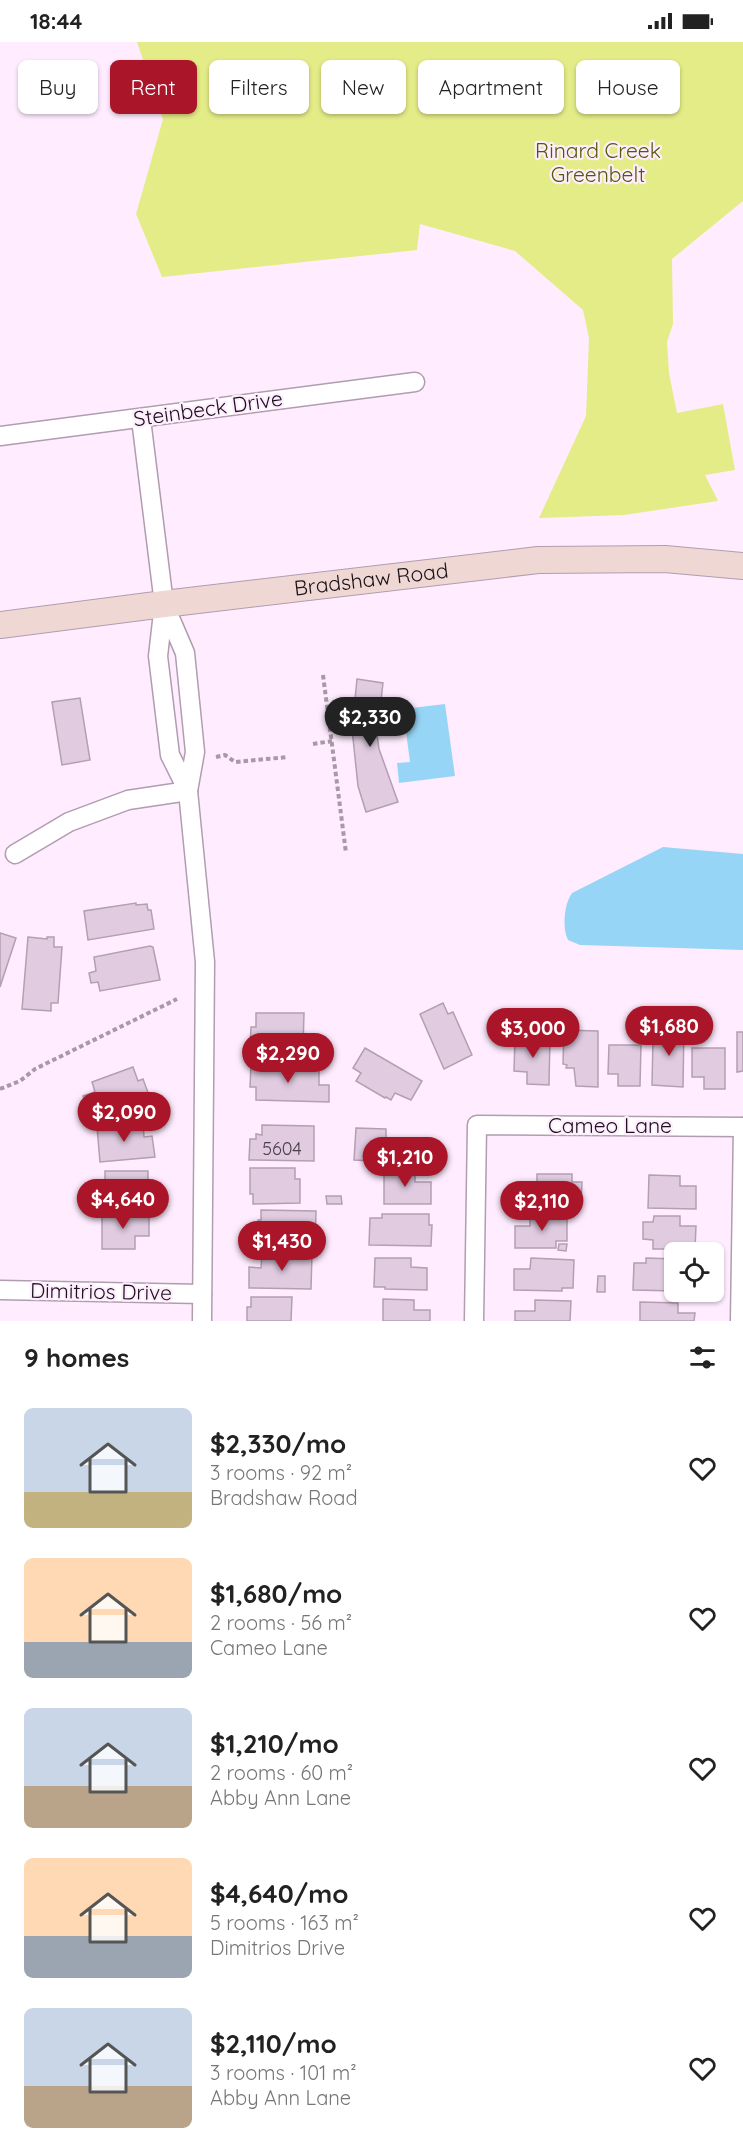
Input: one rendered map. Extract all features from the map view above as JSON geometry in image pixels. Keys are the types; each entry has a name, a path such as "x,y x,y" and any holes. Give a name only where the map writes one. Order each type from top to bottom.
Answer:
{"street":[{"name":"Steinbeck Drive","path":"0,436 415,382"},
{"path":"141,419 164,604 158,656 170,755 188,791"},
{"name":"Bradshaw Road","path":"0,625 538,560 665,559 743,566"},
{"path":"164,604 185,653 195,752 188,791 204,962 202,1321"},
{"path":"15,854 69,822 99,811 128,801 188,791"},
{"name":"Cameo Lane","path":"474,1321 477,1125 743,1127"},
{"path":"740,1321 743,1127"},
{"name":"Dimitrios Drive","path":"0,1290 202,1294"}],"path":[{"path":"323,675 346,853"},
{"path":"313,744 332,741"},
{"path":"216,758 225,755 235,762 288,757"},
{"path":"0,1089 20,1081 35,1069 177,999"}],"green space":[{"name":"Rinard Creek Greenbelt","path":"137,42 743,42 743,201 672,259 673,324 667,342 669,373 677,413 723,404 735,470 705,475 718,501 624,515 539,518 586,416 589,338 583,310 515,251 420,224 417,250 162,277 136,214 163,119 161,114 197,114 197,60 143,60"}],"water":[{"path":"445,704 455,776 399,783 397,763 410,762 403,709"},
{"path":"663,847 743,854 743,950 580,945 568,940 565,916 567,903 572,893"}],"building":[{"path":"357,679 383,683 377,735 379,749 398,802 366,812 358,786 352,729"},
{"path":"80,698 90,760 62,765 52,702"},
{"path":"136,903 136,905 147,904 148,910 151,910 154,929 88,940 84,911"},
{"path":"0,933 16,938 0,987"},
{"path":"28,937 47,939 47,937 54,937 54,947 62,947 58,1003 51,1003 51,1011 22,1009"},
{"path":"153,947 160,980 100,991 98,982 91,983 89,973 96,971 94,957"},
{"path":"443,1003 448,1014 453,1012 472,1055 444,1069 420,1014"},
{"path":"256,1013 304,1013 303,1048 250,1047 251,1027 256,1027"},
{"path":"658,1026 684,1026 683,1087 652,1085 653,1038 657,1038"},
{"path":"564,1030 598,1031 598,1087 576,1086 574,1068 566,1068 567,1065 563,1064"},
{"path":"737,1032 743,1032 743,1071 737,1072"},
{"path":"515,1037 550,1038 549,1085 527,1084 527,1072 514,1071"},
{"path":"609,1045 641,1045 640,1086 618,1086 618,1074 608,1074"},
{"path":"365,1048 422,1081 411,1100 395,1093 391,1100 385,1098 356,1081 361,1073 353,1068"},
{"path":"692,1048 725,1048 725,1089 704,1089 704,1077 692,1077"},
{"path":"251,1065 319,1066 319,1085 329,1085 329,1102 256,1100 256,1087 250,1087"},
{"path":"133,1067 138,1081 143,1079 150,1098 92,1119 83,1096 95,1092 92,1082"},
{"path":"143,1122 144,1137 152,1136 155,1157 100,1162 97,1127"},
{"path":"262,1125 314,1126 314,1161 249,1160 250,1139 256,1139 256,1134 262,1135"},
{"path":"356,1128 386,1129 386,1140 396,1140 395,1162 354,1160"},
{"path":"379,1164 387,1165 387,1171 415,1172 415,1182 431,1182 431,1204 384,1204 384,1171 379,1171"},
{"path":"250,1168 295,1168 295,1179 300,1179 300,1203 253,1204 253,1194 250,1194"},
{"path":"105,1171 148,1171 148,1185 154,1185 154,1207 91,1206 91,1181 105,1181"},
{"path":"537,1174 572,1174 572,1182 582,1182 581,1205 572,1205 572,1207 517,1206 518,1184 537,1185"},
{"path":"649,1175 680,1176 680,1186 696,1186 696,1209 648,1208"},
{"path":"326,1196 341,1196 342,1204 327,1204"},
{"path":"261,1210 316,1211 315,1247 249,1245 250,1224 258,1225 258,1220 261,1220"},
{"path":"102,1213 149,1214 149,1236 135,1236 135,1249 102,1249"},
{"path":"382,1214 429,1214 429,1225 432,1225 431,1246 369,1245 370,1218 382,1218"},
{"path":"530,1215 556,1215 556,1218 567,1218 567,1241 556,1241 556,1248 515,1248 515,1226 530,1226"},
{"path":"654,1216 680,1216 680,1226 696,1226 695,1242 664,1242 664,1249 653,1249 653,1240 643,1239 643,1222 653,1222"},
{"path":"559,1244 567,1244 566,1251 558,1250"},
{"path":"262,1253 312,1254 311,1289 249,1288 249,1267 261,1268"},
{"path":"375,1258 411,1258 411,1267 427,1268 427,1290 374,1287"},
{"path":"531,1258 574,1260 573,1288 562,1288 562,1291 514,1290 514,1269 530,1269"},
{"path":"646,1258 664,1259 664,1291 633,1290 634,1263 646,1263"},
{"path":"598,1276 605,1276 605,1292 597,1292"},
{"path":"251,1297 292,1297 291,1321 247,1321 247,1307 251,1307"},
{"path":"383,1299 414,1300 414,1310 430,1310 430,1321 383,1321"},
{"path":"535,1300 571,1301 570,1321 515,1321 515,1311 535,1311"},
{"path":"640,1302 678,1303 678,1313 695,1313 694,1321 640,1321"}]}
